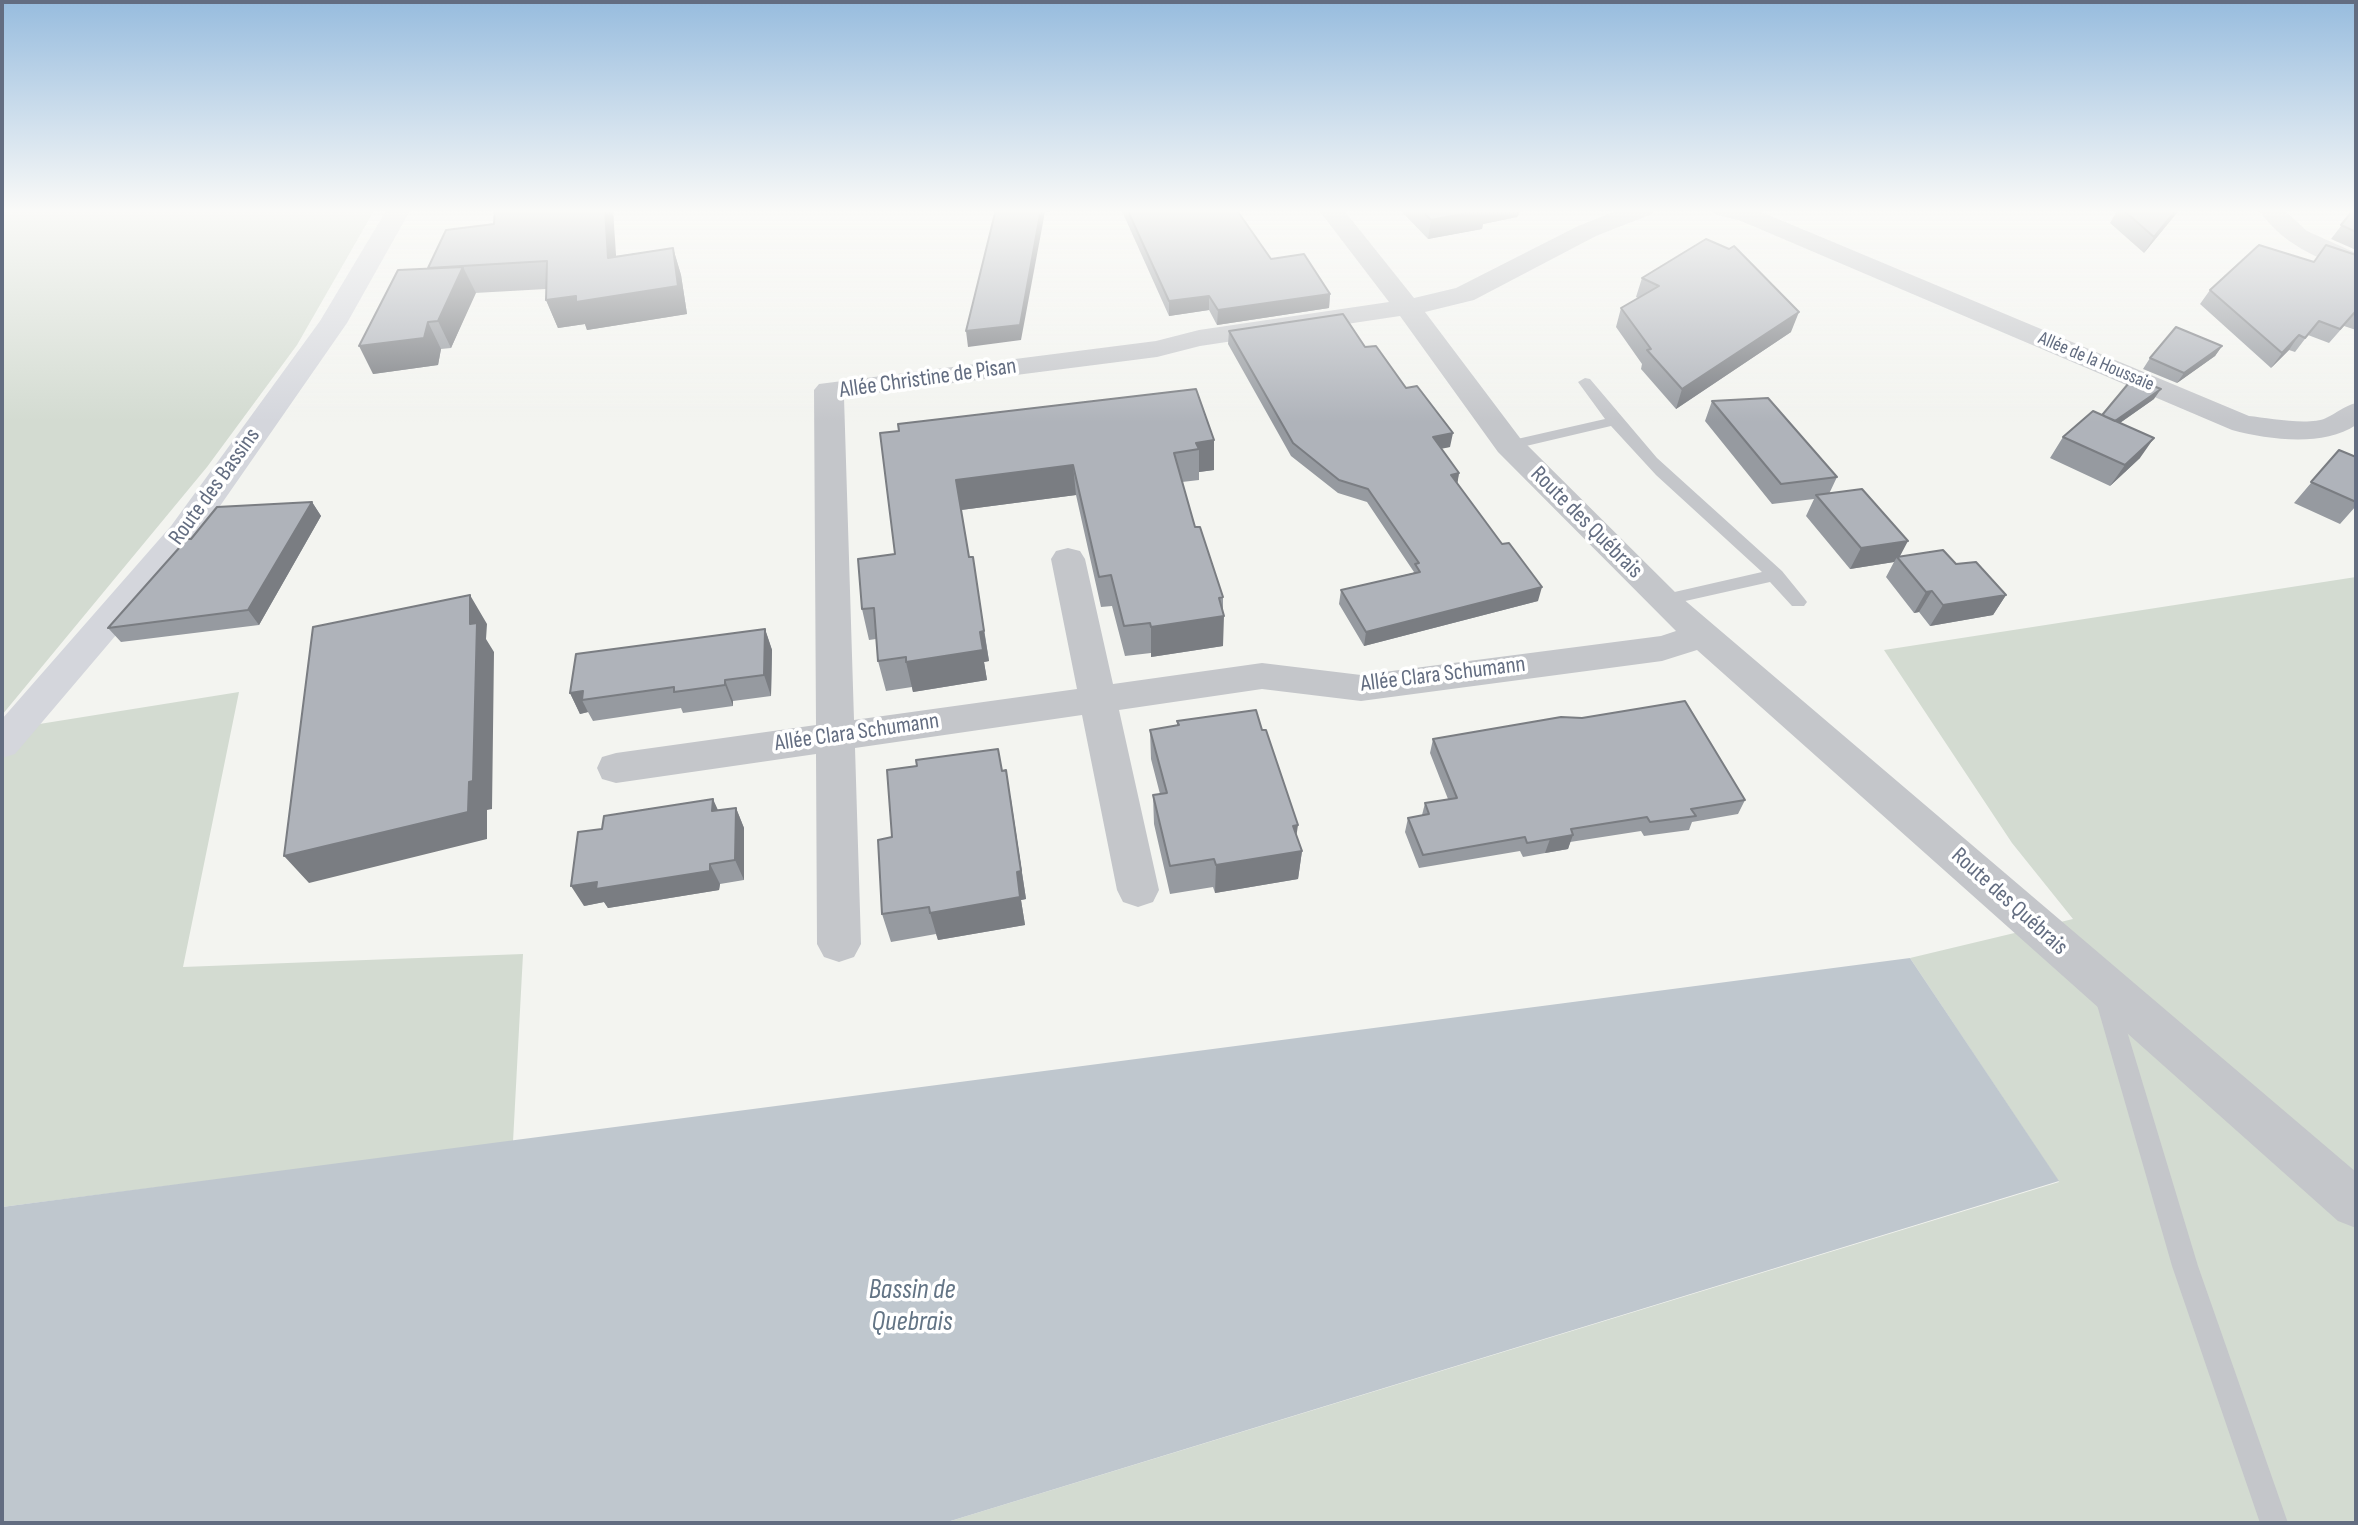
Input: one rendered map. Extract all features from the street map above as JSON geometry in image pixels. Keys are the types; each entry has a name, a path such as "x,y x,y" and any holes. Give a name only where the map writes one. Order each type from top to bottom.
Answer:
{"main road":[{"name":"Route des Bassins","path":"2,744 183,534 332,323 357,280"}],"street":[{"name":"Route des Québrais","path":"1386,280 1508,445 1663,600 2356,1204"},
{"path":"1406,306 1465,294 1492,280"},
{"name":"Allée de la Houssaie","path":"1903,280 2243,424 2292,429 2331,428 2356,412"},
{"name":"Allée Christine de Pisan","path":"839,944 829,390 1157,349 1199,338 1406,306"},
{"path":"1068,559 1138,890"},
{"name":"Allée Clara Schumann","path":"616,768 1262,676 1361,688 1662,648 1703,635"}],"lane":[{"path":"1585,382 1614,421 1662,473 1776,575 1798,602"},
{"name":"Route des Québrais","path":"1508,445 1614,421"},
{"path":"1663,600 1776,575"},
{"path":"2102,985 2185,1266 2274,1523"}],"shaded area":[{"path":"2,280 334,280 297,345 207,467 2,715"},
{"path":"2356,577 2356,1523 944,1523 2059,1182 1910,958 2073,919 2012,843 1884,650"},
{"path":"239,692 183,967 523,954 513,1142 2,1207 2,730"}],"water":[{"name":"Bassin de Quebrais","path":"1910,958 2059,1181 944,1523 2,1523 2,1207"}],"building":[{"path":"393,280 457,280 438,321 428,322 424,338 359,346"},
{"path":"547,280 677,280 678,286 576,302 576,296 546,300"},
{"path":"978,280 1028,280 1020,325 966,331"},
{"path":"1159,280 1321,280 1330,294 1218,310 1209,296 1169,301"},
{"path":"1647,280 1768,280 1799,312 1682,389 1647,350 1651,349 1621,308 1659,286"},
{"path":"2221,280 2356,280 2356,312 2340,329 2319,321 2305,338 2299,335 2282,353 2210,290"},
{"path":"1343,314 1365,347 1376,346 1406,388 1417,386 1453,433 1433,437 1459,473 1451,475 1502,544 1509,543 1542,587 1366,632 1341,590 1420,572 1415,564 1419,563 1368,489 1339,480 1293,443 1229,331"},
{"path":"2176,327 2222,346 2184,373 2150,358"},
{"path":"2133,378 2161,389 2115,421 2104,416 2103,414"},
{"path":"1196,389 1214,440 1196,443 1199,449 1174,453 1195,527 1200,527 1223,597 1219,598 1224,616 1151,627 1150,623 1124,626 1111,575 1099,577 1073,465 956,480 969,557 973,557 984,631 980,632 983,650 906,662 906,657 878,661 874,608 862,609 858,559 895,554 880,433 899,431 898,424"},
{"path":"1768,398 1837,477 1781,484 1712,401"},
{"path":"2093,411 2154,438 2125,465 2063,437"},
{"path":"2339,450 2356,457 2356,502 2311,482"},
{"path":"1862,489 1908,541 1861,548 1816,495"},
{"path":"312,502 248,610 108,628 187,539 191,539 217,507"},
{"path":"1943,550 1956,564 1976,562 2006,595 1943,605 1932,591 1926,592 1897,557"},
{"path":"470,595 470,624 477,623 473,781 469,782 468,812 284,856 313,627"},
{"path":"765,629 764,675 725,680 725,685 674,692 674,687 582,700 583,691 570,693 576,654"},
{"path":"1685,701 1745,800 1691,809 1696,816 1650,822 1647,817 1571,829 1573,835 1527,843 1525,837 1423,855 1408,818 1429,814 1425,803 1457,798 1433,739 1561,717 1582,718"},
{"path":"1256,710 1262,730 1266,730 1298,825 1293,826 1302,851 1216,865 1214,859 1170,866 1153,795 1167,793 1150,730 1179,725 1177,721"},
{"path":"998,749 1002,771 1006,770 1021,871 1017,872 1020,897 930,913 929,907 882,914 878,840 892,837 887,770 917,766 916,760"},
{"path":"713,799 712,811 736,808 735,860 710,864 710,871 596,889 597,882 571,886 578,832 602,829 604,816"}]}
